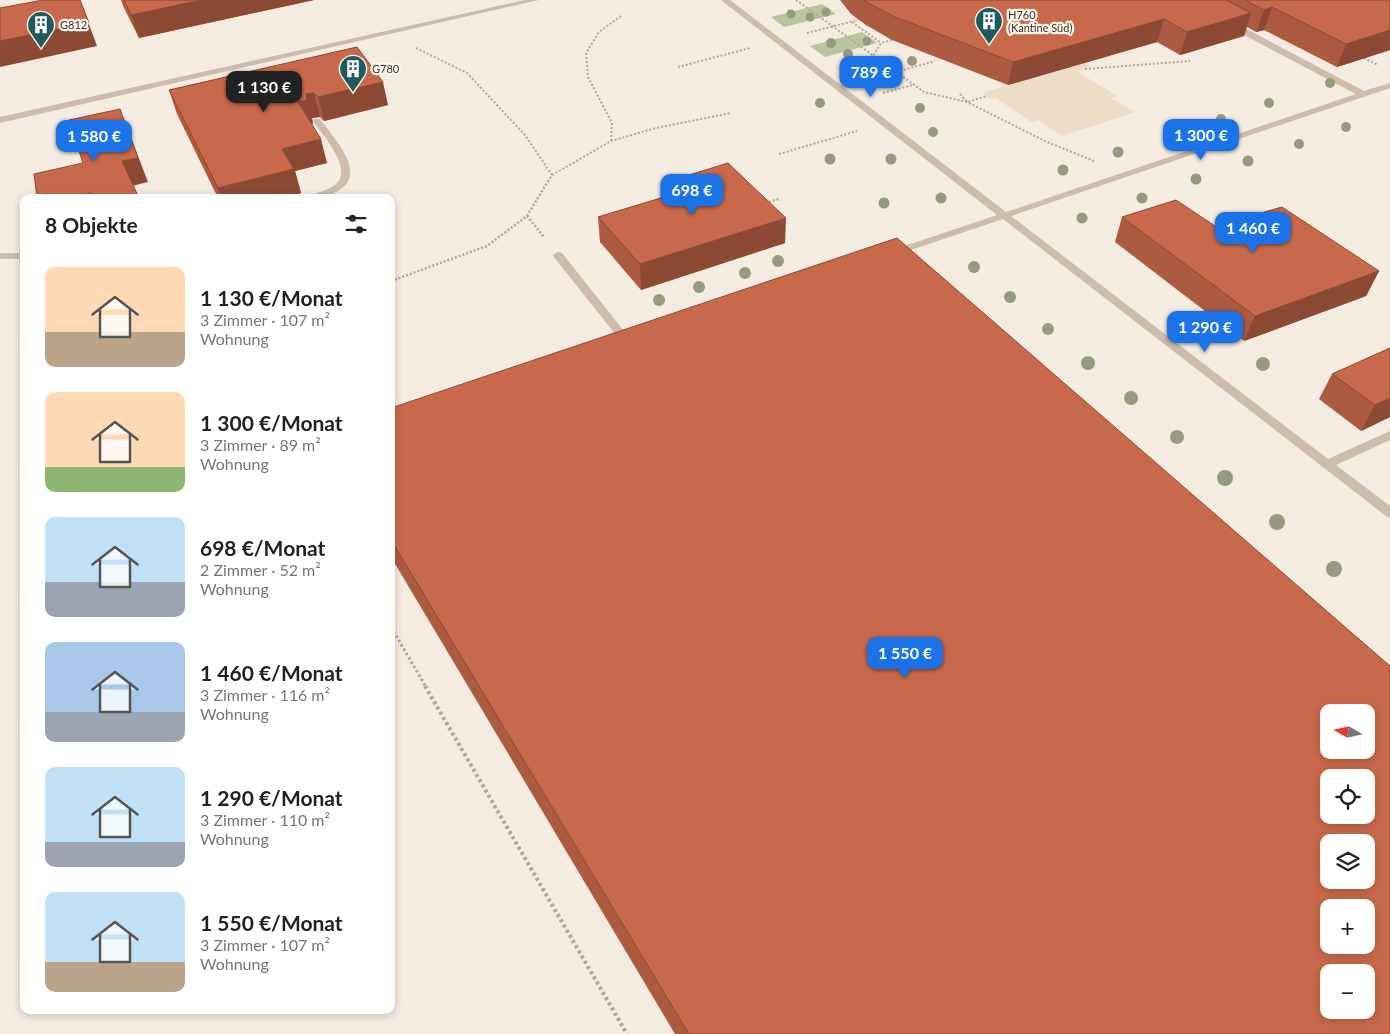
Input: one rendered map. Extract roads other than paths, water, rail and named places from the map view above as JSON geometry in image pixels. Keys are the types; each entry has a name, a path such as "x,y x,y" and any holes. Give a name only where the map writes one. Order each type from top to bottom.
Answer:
{"street":[{"path":"0,120 534,0"},
{"path":"724,0 1390,512"},
{"path":"1219,18 1363,94"},
{"path":"885,256 1004,214 1390,85"},
{"path":"317,121 346,163 346,178 341,187 328,194"},
{"path":"558,255 627,342"},
{"path":"0,256 20,256"},
{"path":"1327,464 1390,435"}],"place":[{"name":"H760 (Kantine Süd)","path":"989,45"},
{"name":"G812","path":"41,49"},
{"name":"G780","path":"353,93"}]}
